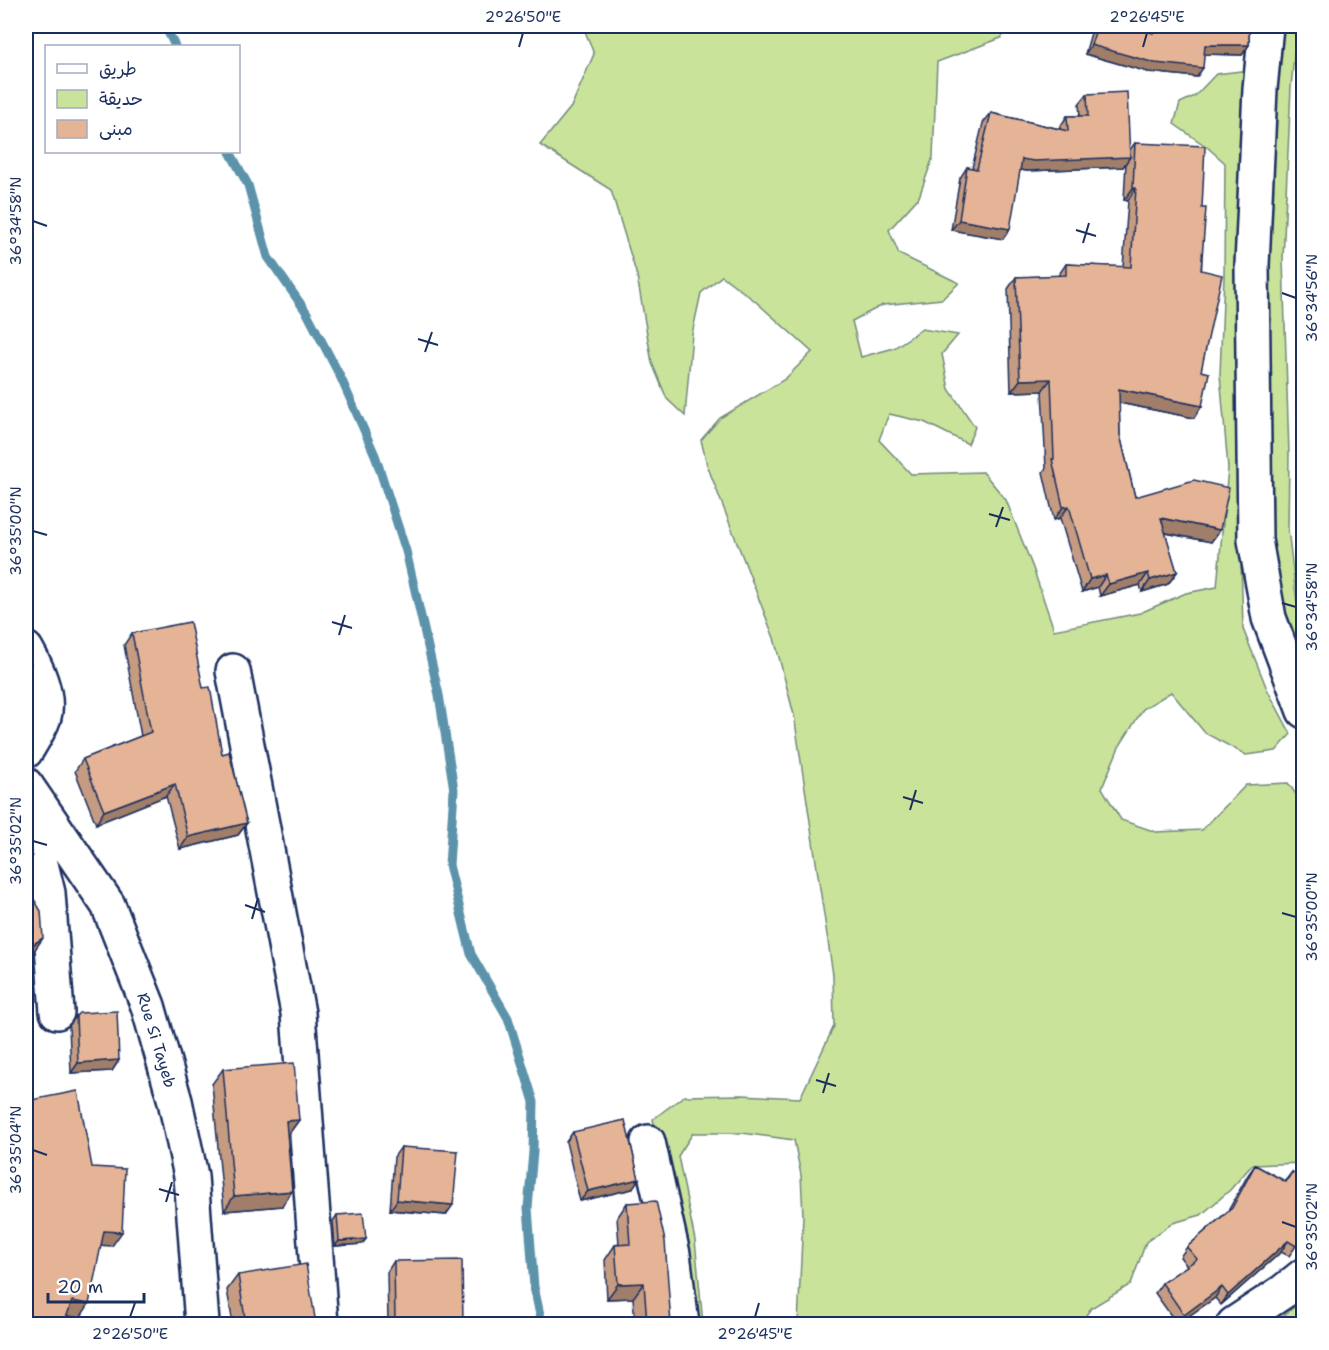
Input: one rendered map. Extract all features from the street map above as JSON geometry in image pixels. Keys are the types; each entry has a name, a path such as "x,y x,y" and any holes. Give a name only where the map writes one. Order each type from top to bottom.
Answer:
{"street":[{"path":"1266,26 1260,89 1252,264 1255,540 1269,618 1304,711"},
{"path":"26,650 45,694 44,717 26,751"},
{"path":"233,671 298,1013 321,1324"},
{"name":"Rue Si Tayeb","path":"26,784 108,905 148,1006 175,1101 191,1176 202,1324"},
{"path":"26,802 48,893 57,1012"},
{"path":"648,1142 673,1254 682,1324"},
{"path":"1234,1324 1304,1275"}],"green space":[{"path":"583,26 1010,26 1001,38 937,62 933,157 919,197 889,230 899,254 959,283 942,299 883,305 852,321 861,357 894,348 922,329 958,335 942,354 949,389 975,427 968,444 924,422 889,414 879,440 911,474 983,472 1006,500 1054,630 1140,613 1186,593 1217,587 1228,468 1220,374 1225,163 1174,124 1180,103 1195,96 1216,74 1249,70 1241,558 1243,629 1267,689 1291,734 1276,751 1246,755 1205,733 1171,692 1143,709 1119,747 1102,788 1121,820 1156,832 1202,830 1246,785 1288,783 1303,804 1303,1163 1252,1165 1230,1190 1201,1215 1173,1223 1146,1242 1131,1284 1091,1308 1080,1324 798,1324 803,1216 801,1175 794,1140 742,1133 693,1133 678,1156 695,1240 703,1324 690,1324 653,1119 684,1096 742,1095 800,1098 834,1026 833,975 794,715 774,638 707,465 701,440 720,418 785,379 812,352 755,301 722,276 701,293 692,334 685,416 667,399 652,363 637,276 611,190 540,145 571,107 594,54"},
{"path":"1277,26 1297,26 1291,87 1283,259 1289,455 1288,529 1297,603 1303,623 1303,690 1264,539 1260,260"},
{"path":"1303,1300 1303,1324 1273,1324"}],"building":[{"path":"1097,26 1128,26 1153,33 1154,26 1249,26 1249,45 1205,45 1203,68 1155,63 1091,45"},
{"path":"1127,92 1130,157 1034,161 1022,159 1010,229 959,220 967,167 977,169 991,113 1068,131 1067,116 1088,116 1087,94"},
{"path":"1135,143 1205,146 1202,208 1206,208 1201,270 1222,275 1201,371 1209,373 1202,406 1119,389 1120,435 1135,497 1194,480 1229,488 1220,530 1161,518 1177,572 1150,580 1148,573 1109,584 1106,575 1090,579 1069,506 1063,507 1052,459 1054,459 1051,379 1020,380 1016,277 1066,275 1066,264 1131,267 1136,188 1133,188"},
{"path":"190,622 203,688 210,687 222,754 229,752 247,823 188,837 175,784 104,811 83,759 151,732 132,633"},
{"path":"26,652 31,664 26,667"},
{"path":"26,828 32,857 26,860"},
{"path":"26,886 41,911 43,938 26,949"},
{"path":"117,1011 119,1060 78,1063 76,1016 79,1013"},
{"path":"294,1063 299,1120 286,1121 292,1191 234,1196 223,1069"},
{"path":"78,1091 92,1167 125,1169 122,1232 104,1231 89,1304 72,1301 64,1324 26,1324 26,1101"},
{"path":"625,1120 639,1179 588,1191 573,1132"},
{"path":"401,1147 458,1151 453,1205 397,1200"},
{"path":"1255,1165 1286,1182 1292,1172 1304,1178 1304,1233 1296,1246 1288,1241 1228,1295 1222,1287 1184,1315 1162,1283 1197,1259 1187,1247 1232,1208"},
{"path":"656,1201 665,1241 671,1324 647,1324 644,1283 618,1284 615,1245 630,1244 627,1203"},
{"path":"363,1213 366,1239 339,1241 337,1215"},
{"path":"462,1260 463,1324 395,1322 394,1261"},
{"path":"306,1264 316,1324 246,1324 238,1275"}],"waterway":[{"path":"165,26 174,45"},
{"path":"231,153 248,185 268,257 307,313 340,376 375,455 406,551 439,695 454,790 449,865 471,954 508,1018 534,1102 533,1152 528,1208 534,1287 542,1324"}]}
